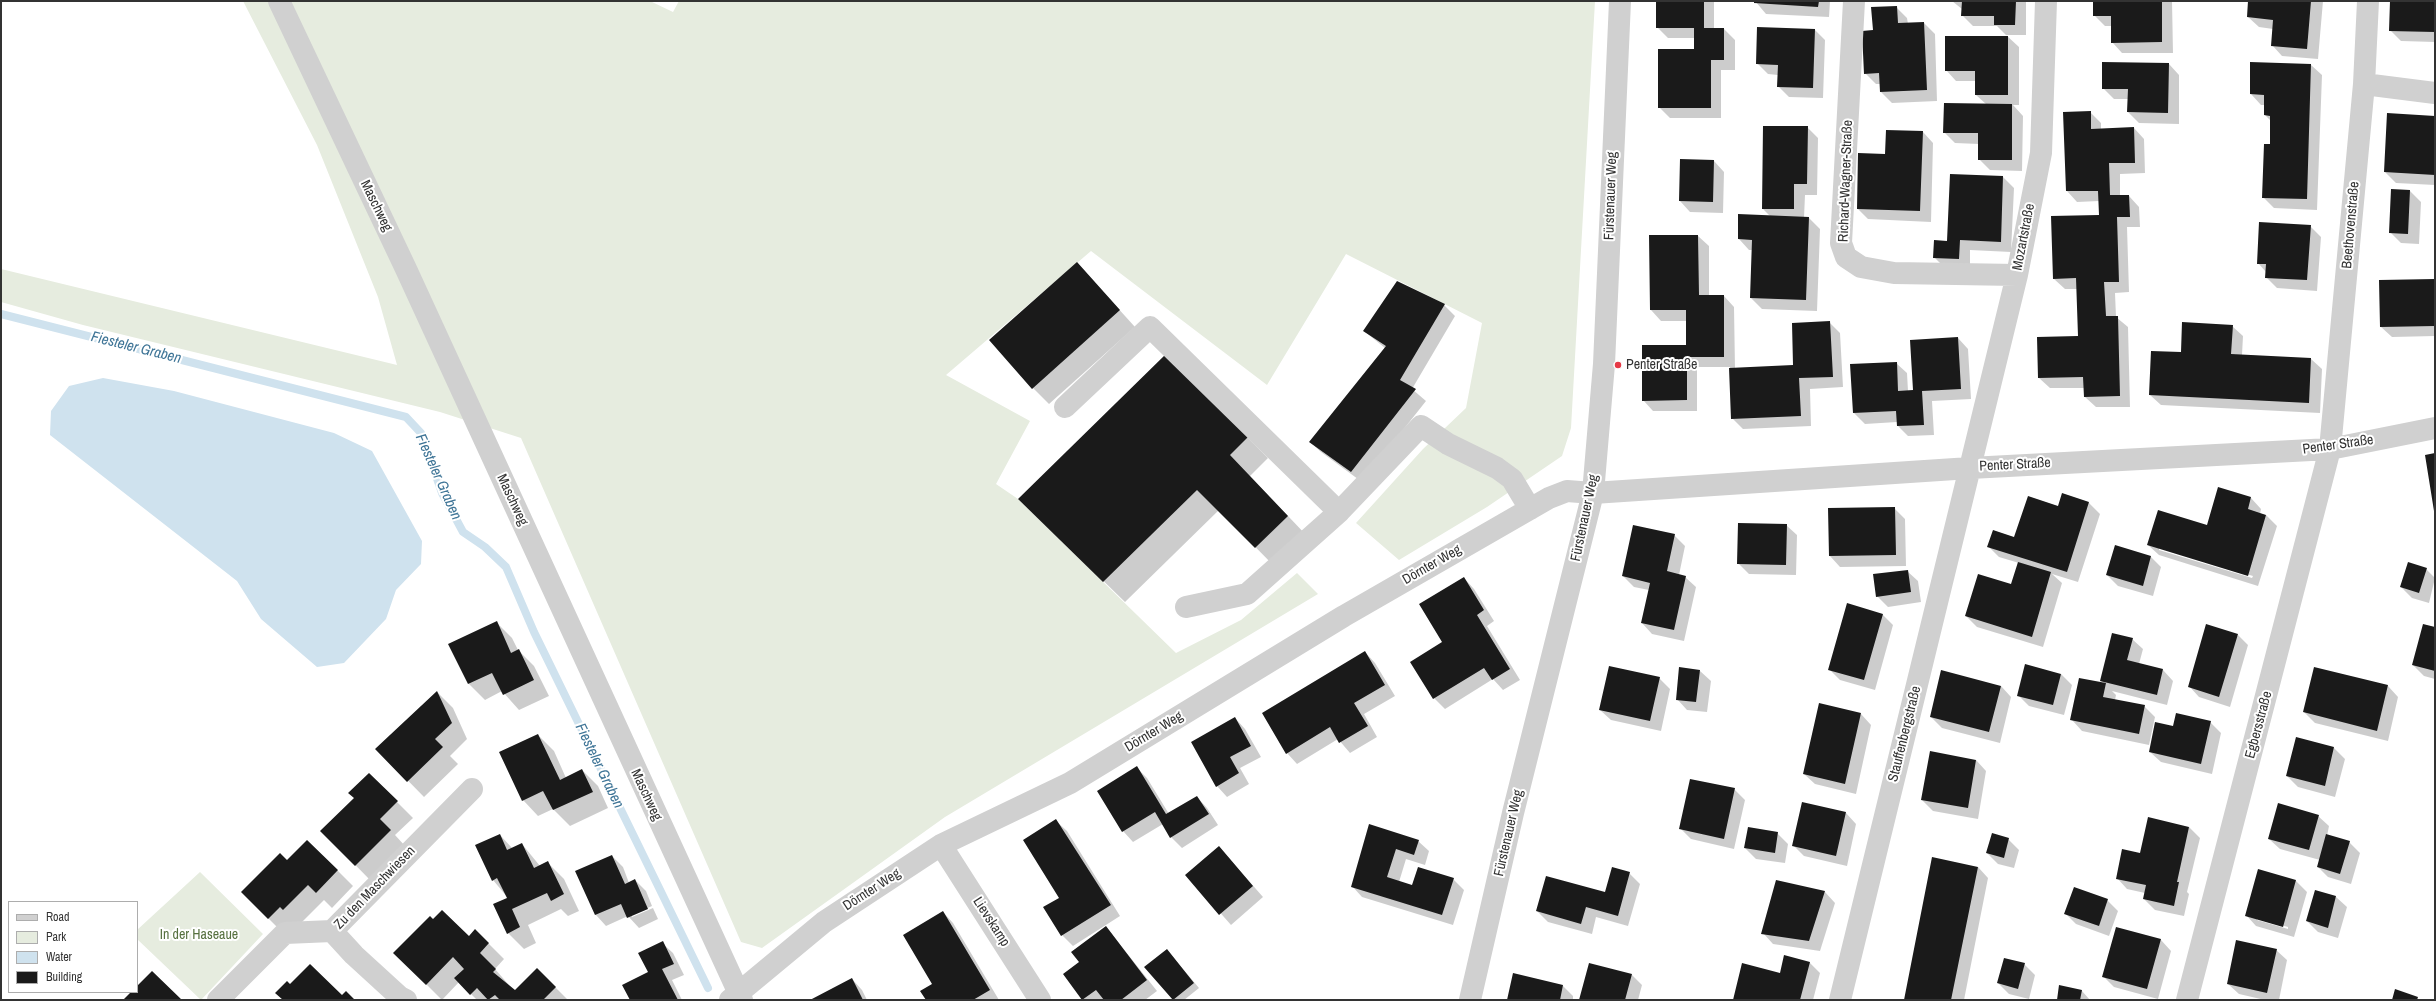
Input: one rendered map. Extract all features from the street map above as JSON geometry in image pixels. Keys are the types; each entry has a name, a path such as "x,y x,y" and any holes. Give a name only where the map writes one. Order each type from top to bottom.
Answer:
{"street":[{"name":"Maschweg","path":"279,1 406,269 736,998"},
{"name":"Fürstenauer Weg","path":"1470,1000 1512,821 1593,492 1604,364 1620,1"},
{"name":"Richard-Wagner-Straße","path":"1854,1 1841,243 1846,257 1861,267 1894,273 2017,275"},
{"name":"Mozartstraße","path":"1970,468 2017,275 2041,153 2046,1"},
{"name":"Beethovenstraße","path":"2330,449 2364,84 2368,1"},
{"path":"2364,84 2435,93"},
{"path":"1064,407 1150,327 1339,512"},
{"path":"1186,607 1247,594 1339,512 1420,426 1448,444 1497,468 1512,479 1530,509"},
{"name":"Penter Straße","path":"1593,492 1970,468 2330,449 2435,428"},
{"name":"Egbersstraße","path":"2187,1000 2330,449"},
{"name":"Stauffenbergstraße","path":"1840,1000 1970,468"},
{"name":"Dörnter Weg","path":"736,998 824,922 941,845 1070,783 1344,616 1549,498 1567,491 1593,492"},
{"name":"Zu den Maschwiesen","path":"406,1000 400,998 360,961 332,931 472,789"},
{"name":"Lievskamp","path":"941,845 1040,1000"},
{"path":"218,1000 285,934 332,931"}],"green space":[{"path":"243,1 650,1 673,12 679,1 1595,1 1571,428 1562,456 1487,507 1399,560 1356,523 1423,449 1466,408 1482,323 1346,254 1267,385 1091,251 946,375 1030,421 996,484 1018,499 1176,653 1241,620 1297,573 1318,594 945,817 762,948 741,942 521,438 440,412 83,325 1,302 1,269 397,365 378,297 317,145"},
{"name":"In der Haseaue","path":"200,872 263,934 201,1000 138,940 138,929"}],"water":[{"path":"103,378 174,391 334,433 372,451 422,541 421,564 396,590 386,619 344,663 317,667 261,619 237,581 50,435 51,411 69,386"}],"building":[{"path":"1656,1 1704,1 1704,28 1724,28 1724,60 1711,60 1711,108 1658,108 1658,49 1694,49 1694,28 1656,28"},
{"path":"1754,1 1819,1 1818,7 1754,3"},
{"path":"1962,1 2016,1 2015,25 1994,25 1994,16 1961,16"},
{"path":"2093,1 2162,1 2162,42 2111,43 2111,16 2093,16"},
{"path":"2248,1 2311,1 2307,49 2271,46 2273,20 2247,17"},
{"path":"2390,1 2435,1 2435,32 2389,31"},
{"path":"1897,6 1898,23 1924,22 1927,90 1880,92 1879,73 1864,74 1862,31 1873,30 1871,7"},
{"path":"1757,27 1815,29 1813,88 1777,87 1778,65 1756,64"},
{"path":"1945,36 2008,36 2008,95 1975,95 1975,71 1945,71"},
{"path":"2102,62 2169,63 2168,113 2127,112 2128,89 2102,89"},
{"path":"2250,62 2311,64 2307,199 2262,198 2264,144 2270,144 2270,116 2264,115 2264,95 2250,94"},
{"path":"1944,103 2012,104 2012,160 1978,160 1978,133 1943,133"},
{"path":"2091,111 2091,129 2134,127 2135,163 2109,163 2110,195 2129,195 2130,217 2117,217 2119,282 2104,282 2106,316 2118,316 2120,396 2084,397 2083,377 2038,378 2037,337 2078,336 2076,278 2053,279 2051,216 2099,215 2098,191 2066,191 2063,112"},
{"path":"2387,113 2435,116 2435,175 2384,172"},
{"path":"1763,126 1808,126 1807,184 1794,184 1794,209 1762,209"},
{"path":"1886,130 1923,131 1920,211 1857,209 1858,153 1885,154"},
{"path":"1680,159 1714,160 1713,202 1679,201"},
{"path":"1950,174 2003,176 2001,242 1960,240 1959,259 1933,258 1934,240 1947,241"},
{"path":"2391,189 2410,190 2408,234 2389,233"},
{"path":"1738,214 1809,217 1806,300 1750,298 1752,240 1738,239"},
{"path":"2259,222 2311,225 2307,280 2265,278 2266,264 2257,264"},
{"path":"1649,235 1698,235 1699,295 1724,295 1724,357 1687,357 1687,400 1642,401 1642,345 1686,345 1686,310 1650,310"},
{"path":"1077,262 1120,310 1032,389 989,340"},
{"path":"2435,279 2435,326 2380,327 2379,280"},
{"path":"1397,281 1445,304 1400,380 1416,389 1351,472 1309,442 1386,346 1363,331"},
{"path":"1830,321 1833,377 1799,378 1801,416 1731,419 1729,368 1793,365 1792,323"},
{"path":"2182,322 2233,325 2231,354 2311,358 2309,403 2149,395 2151,351 2181,352"},
{"path":"1958,337 1961,389 1922,391 1924,425 1897,426 1896,411 1853,413 1850,364 1897,362 1898,391 1913,390 1910,340"},
{"path":"1166,354 1248,437 1230,455 1288,516 1255,548 1197,490 1103,582 1018,499"},
{"path":"2435,453 2435,511 2434,511 2425,455"},
{"path":"2218,487 2251,497 2248,509 2266,515 2248,576 2147,545 2158,510 2207,525"},
{"path":"2062,493 2089,502 2067,572 1987,547 1993,530 2014,537 2028,496 2058,506"},
{"path":"1895,507 1896,555 1829,556 1828,508"},
{"path":"1738,523 1787,524 1786,565 1737,564"},
{"path":"1633,525 1675,534 1667,571 1686,576 1674,630 1641,623 1650,583 1622,576"},
{"path":"2115,545 2151,556 2143,586 2106,575"},
{"path":"2018,562 2051,572 2032,637 1965,616 1978,574 2011,584"},
{"path":"2408,562 2427,568 2419,593 2400,587"},
{"path":"1908,570 1911,592 1876,597 1873,574"},
{"path":"1464,577 1484,610 1477,615 1510,669 1492,680 1484,668 1433,699 1410,662 1442,642 1419,604"},
{"path":"1847,603 1883,614 1864,680 1828,670"},
{"path":"497,621 511,653 519,649 534,680 503,695 492,673 468,684 448,644"},
{"path":"2206,624 2238,634 2219,697 2188,687"},
{"path":"2423,624 2435,627 2435,671 2412,665"},
{"path":"2112,633 2133,638 2127,660 2163,669 2157,695 2100,681"},
{"path":"1365,651 1385,685 1354,703 1368,726 1339,743 1330,727 1286,754 1262,713"},
{"path":"2025,664 2061,674 2053,705 2017,696"},
{"path":"1609,666 1660,677 1650,721 1599,710"},
{"path":"1679,667 1700,670 1696,702 1676,700"},
{"path":"2314,667 2388,685 2377,731 2303,712"},
{"path":"1941,670 2001,686 1989,732 1930,717"},
{"path":"2079,678 2106,683 2103,697 2145,705 2139,734 2070,720"},
{"path":"437,691 452,723 435,739 443,747 407,782 375,749"},
{"path":"1819,703 1861,713 1845,784 1803,774"},
{"path":"2176,713 2211,721 2201,764 2149,752 2155,722 2173,726"},
{"path":"1235,717 1251,746 1230,757 1239,773 1216,787 1191,742"},
{"path":"538,734 560,780 582,769 593,792 553,810 543,791 522,801 499,752"},
{"path":"2296,737 2334,747 2325,786 2286,776"},
{"path":"1930,751 1976,760 1968,808 1921,800"},
{"path":"1137,766 1166,814 1197,796 1209,814 1170,838 1155,812 1122,832 1097,791"},
{"path":"369,773 398,801 380,819 391,830 355,866 320,831 354,798 348,793"},
{"path":"1690,779 1735,788 1724,839 1679,829"},
{"path":"1802,802 1846,812 1836,856 1792,846"},
{"path":"2278,803 2319,815 2309,850 2268,839"},
{"path":"2148,817 2189,827 2177,882 2179,882 2174,906 2143,899 2146,885 2116,879 2122,849 2140,853"},
{"path":"1056,819 1111,905 1061,936 1043,907 1059,898 1023,840"},
{"path":"1369,824 1419,840 1414,855 1396,849 1387,877 1412,885 1418,867 1454,878 1442,915 1351,887"},
{"path":"1748,827 1778,832 1775,853 1744,848"},
{"path":"1992,833 2009,838 2004,858 1986,853"},
{"path":"500,834 507,850 522,843 534,868 548,861 564,894 551,901 547,893 512,909 520,927 507,934 493,904 507,898 497,878 492,881 475,845"},
{"path":"2326,834 2350,841 2340,874 2317,867"},
{"path":"307,840 338,870 316,893 308,885 283,910 280,907 268,919 241,892 280,853 287,860"},
{"path":"1219,846 1253,886 1219,915 1185,875"},
{"path":"612,855 625,884 635,879 648,909 627,918 621,904 595,915 575,871"},
{"path":"1932,857 1978,867 1951,1000 1904,1000"},
{"path":"1612,867 1630,872 1618,916 1586,907 1581,924 1536,911 1546,876 1605,892"},
{"path":"2258,869 2296,880 2283,927 2245,916"},
{"path":"1776,880 1825,891 1809,941 1761,934"},
{"path":"2074,887 2108,899 2099,926 2064,914"},
{"path":"2315,890 2336,896 2328,928 2306,921"},
{"path":"442,910 469,936 475,929 489,943 480,953 496,969 493,972 515,990 537,968 556,987 543,1000 500,1000 495,995 488,1000 477,988 470,995 454,978 464,969 453,957 426,985 393,953 430,916 433,919"},
{"path":"943,911 990,990 973,1000 926,1000 920,991 932,984 903,935"},
{"path":"1106,926 1147,980 1121,1000 1104,1000 1096,990 1082,1000 1063,974 1079,962 1071,952"},
{"path":"2116,927 2161,939 2147,989 2102,977"},
{"path":"2236,940 2277,949 2267,993 2227,984"},
{"path":"663,941 674,964 662,969 678,1000 630,1000 622,985 648,972 638,953"},
{"path":"1167,949 1194,983 1173,1000 1144,967"},
{"path":"1784,955 1810,962 1800,1000 1733,1000 1742,963 1780,973"},
{"path":"2004,958 2025,963 2018,989 1997,983"},
{"path":"1589,963 1632,974 1625,1000 1579,1000"},
{"path":"310,964 342,995 346,991 355,1000 283,1000 275,993 287,981 290,984"},
{"path":"152,971 182,1000 123,1000 130,993 138,993 138,985"},
{"path":"1513,973 1563,985 1560,1000 1507,1000"},
{"path":"852,978 863,1000 810,1000"},
{"path":"2059,985 2082,990 2080,1000 2057,1000"},
{"path":"2395,989 2418,997 2417,1000 2392,1000"}],"waterway":[{"name":"Fiesteler Graben","path":"1,314 406,417 421,433 442,493 463,532 485,547 506,567 534,632 708,988"}],"place":[{"name":"Penter Straße","path":"1618,365"}]}
